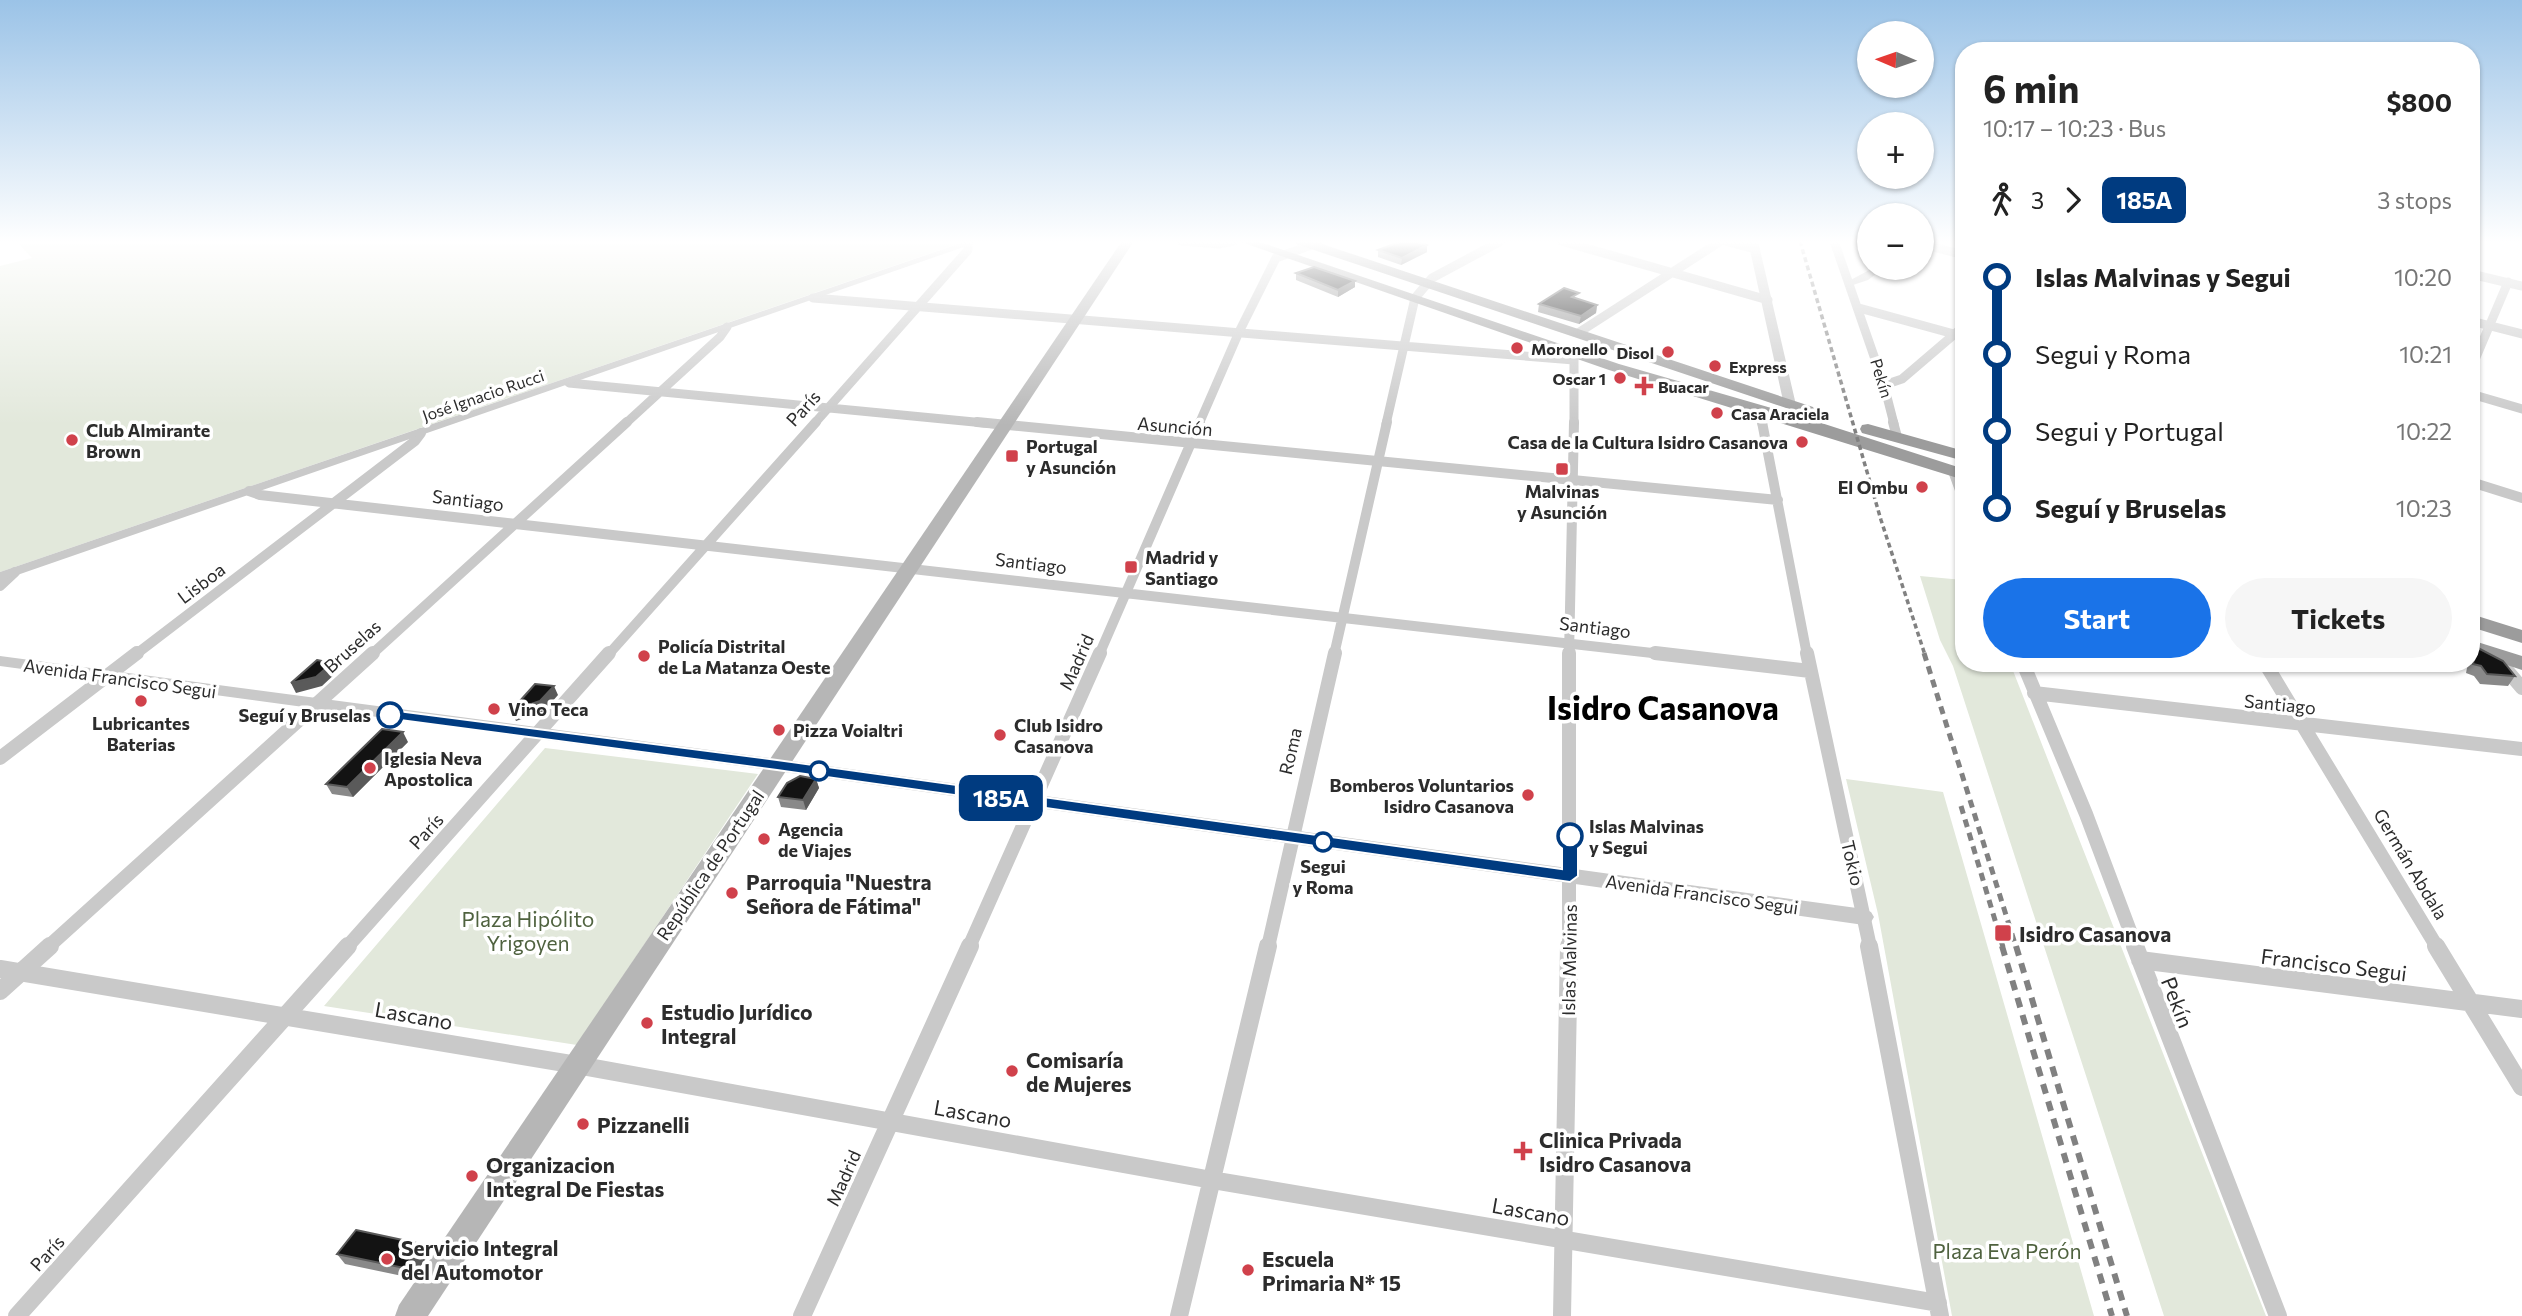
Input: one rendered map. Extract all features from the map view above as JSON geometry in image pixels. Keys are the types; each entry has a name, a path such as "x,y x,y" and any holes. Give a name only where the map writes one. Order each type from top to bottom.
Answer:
{"highway":[{"path":"1427,302 1577,357 1955,472"},
{"path":"1485,302 1790,405 1955,453"},
{"path":"2480,623 2522,637"},
{"path":"2480,649 2522,663"}],"main road":[{"name":"República de Portugal","path":"410,1316 1089,302"}],"street":[{"name":"José Ignacio Rucci","path":"0,577 800,302"},
{"path":"872,302 1405,346 1577,357"},
{"name":"París","path":"17,1316 923,302"},
{"name":"Madrid","path":"802,1316 1035,803 1254,302"},
{"name":"Roma","path":"1180,1316 1267,952 1414,302"},
{"path":"1578,333 1625,302"},
{"path":"1769,302 1790,405"},
{"name":"Pekín","path":"1857,302 1898,437"},
{"path":"2480,348 2499,302"},
{"path":"1859,308 1954,334"},
{"path":"2480,324 2522,334"},
{"name":"Bruselas","path":"0,991 518,524 661,393 720,337 727,327"},
{"path":"1884,385 1902,379 1954,334"},
{"name":"Islas Malvinas","path":"1562,1316 1570,876 1569,641 1577,357"},
{"name":"Asunción","path":"569,383 1778,500"},
{"path":"2480,397 2522,409"},
{"name":"Tokio","path":"1760,412 1810,671 1864,917 1939,1310"},
{"name":"Lisboa","path":"0,758 336,502 415,441 421,433"},
{"path":"2480,485 2522,498"},
{"name":"Santiago","path":"249,491 518,524 1569,641 1810,671"},
{"path":"0,586 15,572"},
{"path":"2494,654 2522,688"},
{"name":"Avenida Francisco Segui","path":"0,661 777,765 1864,917"},
{"name":"Pekín","path":"2026,672 2086,814 2208,1140 2278,1316"},
{"name":"Germán Abdala","path":"2270,672 2522,1087"},
{"name":"Santiago","path":"2034,693 2522,749"},
{"name":"Francisco Segui","path":"2140,960 2522,1009"},
{"name":"Lascano","path":"0,969 577,1065 1212,1180 1563,1240 1939,1310"}],"green space":[{"path":"0,302 787,302 0,572"},
{"path":"1920,576 1955,579 1955,672 2014,672 2266,1316 2164,1316 1953,666 1940,640"},
{"name":"Plaza Hipólito Yrigoyen","path":"545,748 758,774 577,1045 324,1006"},
{"name":"Plaza Eva Perón","path":"1846,779 1943,792 2094,1316 1952,1316 1878,914"}],"building":[{"path":"1589,302 1597,305 1581,316 1539,304"},
{"path":"2480,649 2503,661 2515,676 2487,674 2481,666"},
{"path":"317,660 332,663 316,677 291,683"},
{"path":"535,684 554,686 540,701 511,711"},
{"path":"382,729 403,732 347,787 326,784"},
{"path":"800,776 816,779 803,800 778,797 787,783"},
{"path":"356,1230 421,1244 404,1268 337,1254"}],"railway":[{"path":"1818,302 1881,520 1925,655"},
{"path":"1924,653 2016,947"},
{"path":"1961,806 2003,947"},
{"path":"2002,946 2112,1316"},
{"path":"2016,946 2127,1316"}],"bus line":[{"name":"185A","path":"390,715 777,765 1570,876 1570,836"}],"place":[{"name":"Moronello","path":"1517,348"},
{"name":"Disol","path":"1668,352"},
{"name":"Express","path":"1715,366"},
{"name":"Oscar 1","path":"1620,378"},
{"name":"Buacar","path":"1644,386"},
{"name":"Casa Araciela","path":"1717,413"},
{"name":"Club Almirante Brown","path":"72,440"},
{"name":"Casa de la Cultura Isidro Casanova","path":"1802,442"},
{"name":"Portugal y Asunción","path":"1012,456"},
{"name":"Malvinas y Asunción","path":"1562,469"},
{"name":"El Ombu","path":"1922,487"},
{"name":"Madrid y Santiago","path":"1131,567"},
{"name":"Policía Distrital de La Matanza Oeste","path":"644,656"},
{"name":"Lubricantes Baterias","path":"141,701"},
{"name":"Vino Teca","path":"494,709"},
{"name":"Seguí y Bruselas","path":"390,715"},
{"name":"Pizza Voialtri","path":"779,730"},
{"name":"Club Isidro Casanova","path":"1000,735"},
{"name":"Iglesia Neva Apostolica","path":"370,768"},
{"name":"Bomberos Voluntarios Isidro Casanova","path":"1528,795"},
{"name":"Islas Malvinas y Segui","path":"1570,836"},
{"name":"Agencia de Viajes","path":"764,839"},
{"name":"Segui y Roma","path":"1323,842"},
{"name":"Parroquia \"Nuestra Señora de Fátima\"","path":"732,893"},
{"name":"Isidro Casanova","path":"2003,933"},
{"name":"Estudio Jurídico Integral","path":"647,1023"},
{"name":"Comisaría de Mujeres","path":"1012,1071"},
{"name":"Pizzanelli","path":"583,1124"},
{"name":"Clinica Privada Isidro Casanova","path":"1523,1151"},
{"name":"Organizacion Integral De Fiestas","path":"472,1176"},
{"name":"Servicio Integral del Automotor","path":"387,1259"},
{"name":"Escuela Primaria N* 15","path":"1248,1270"}],"district":[{"name":"Isidro Casanova","path":"1663,707"}]}
